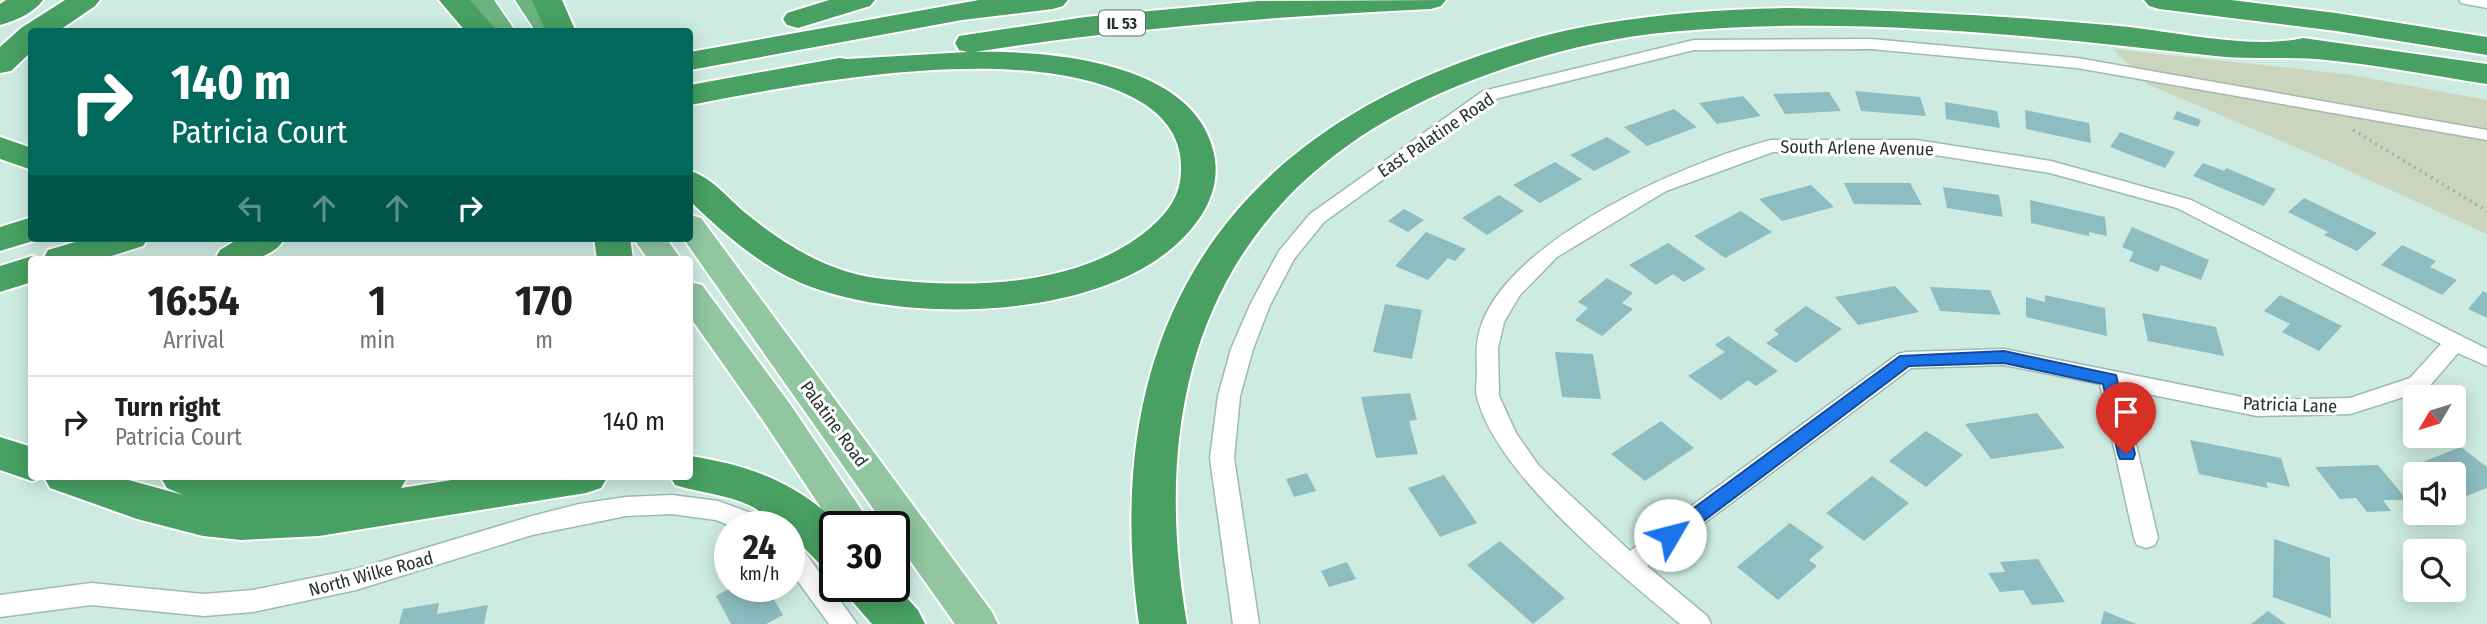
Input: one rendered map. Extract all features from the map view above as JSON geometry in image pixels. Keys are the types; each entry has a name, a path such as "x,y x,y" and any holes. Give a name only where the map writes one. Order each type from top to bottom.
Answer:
{"highway":[{"path":"0,16 28,0"},
{"path":"42,28 85,0"},
{"path":"454,0 479,28"},
{"path":"481,0 499,28"},
{"path":"528,0 547,28"},
{"path":"547,0 559,28"},
{"path":"693,45 827,12 860,0"},
{"path":"693,60 951,13 1053,0"},
{"name":"IL 53","path":"693,94 987,40 1105,24 1287,7 1431,0"},
{"path":"1680,0 1927,7 2188,32 2487,74"},
{"path":"2159,0 2487,46"},
{"path":"1163,624 1150,506 1155,448 1166,386 1198,297 1250,214 1283,180 1323,147 1391,103 1461,71 1522,49 1601,30 1733,17 1849,17 2057,30 2236,48 2328,50"},
{"path":"0,64 28,38"},
{"path":"693,186 753,238 784,258 828,280 870,291 932,294 1054,288 1126,264 1164,235 1195,195 1199,176 1198,154 1193,137 1181,118 1137,87 1103,75 1014,61 974,60 816,71"},
{"path":"0,147 28,158"},
{"path":"0,239 28,230"},
{"path":"71,256 117,242"},
{"path":"238,256 261,242"},
{"path":"0,279 28,270"},
{"path":"0,453 28,463"},
{"path":"693,474 731,481 778,498 799,513 819,534"},
{"path":"76,480 137,502 203,518 241,522 319,519 561,480"},
{"path":"193,480 218,489 255,494 293,494 369,480"},
{"path":"881,602 901,624"}],"main road":[{"name":"Palatine Road","path":"693,229 978,624"},
{"path":"652,242 663,256"},
{"path":"693,297 777,413 843,511"},
{"path":"905,602 920,624"}],"street":[{"path":"2467,0 2487,3"},
{"name":"East Palatine Road","path":"1246,624 1222,458 1229,396 1242,349 1260,305 1286,256 1317,218 1489,95 1694,45 1871,44 2077,63 2487,135"},
{"name":"South Arlene Avenue","path":"1698,624 1629,566 1531,472 1506,438 1488,396 1487,348 1493,322 1512,290 1550,252 1659,187 1771,146 1916,146 2051,167 2184,204 2487,358"},
{"name":"Patricia Lane","path":"1629,566 1906,360 2004,357 2257,408 2350,406 2418,384 2455,342"},
{"path":"2110,379 2146,538"},
{"name":"North Wilke Road","path":"0,606 46,597 120,595 178,614 307,593 549,522 622,505 651,502 715,511"},
{"path":"805,572 844,624"}],"path":[{"path":"2345,125 2487,211"}],"green space":[{"path":"2113,49 2346,74 2487,100 2487,234 2312,154 2147,84"}],"building":[{"path":"1855,91 1920,97 1926,116 1861,111"},
{"path":"1829,92 1841,111 1785,114 1773,94"},
{"path":"1743,96 1761,116 1717,124 1699,103"},
{"path":"1945,102 1997,111 2000,128 1946,119"},
{"path":"1674,109 1697,127 1647,146 1624,127"},
{"path":"2025,110 2089,123 2091,143 2026,129"},
{"path":"2177,111 2201,120 2198,127 2173,119"},
{"path":"2120,132 2175,152 2165,168 2110,147"},
{"path":"1607,137 1631,152 1594,171 1570,155"},
{"path":"1555,162 1582,179 1540,203 1513,185"},
{"path":"2203,163 2224,171 2226,168 2276,189 2264,206 2193,176"},
{"path":"1844,183 1910,183 1922,205 1854,204"},
{"path":"1811,185 1834,207 1782,221 1759,199"},
{"path":"1943,187 1999,195 2003,217 1947,208"},
{"path":"1499,195 1524,211 1487,235 1462,218"},
{"path":"2304,198 2377,233 2357,251 2324,235 2328,232 2288,212"},
{"path":"2030,200 2105,217 2107,236 2089,232 2089,236 2031,223"},
{"path":"1404,209 1424,220 1408,232 1388,221"},
{"path":"1741,211 1772,232 1725,258 1694,236"},
{"path":"2132,227 2209,260 2201,280 2161,265 2158,272 2129,261 2134,252 2122,247"},
{"path":"1426,232 1466,249 1455,261 1448,258 1428,280 1395,266"},
{"path":"1668,243 1706,269 1684,282 1673,274 1656,285 1629,265"},
{"path":"2402,245 2436,261 2430,267 2457,280 2442,295 2381,265"},
{"path":"1607,278 1633,293 1622,303 1633,309 1602,336 1575,320 1588,308 1578,302"},
{"path":"1895,286 1919,312 1858,325 1835,297"},
{"path":"1930,287 1990,290 2001,315 1940,311"},
{"path":"2483,291 2487,293 2487,318 2468,309"},
{"path":"2045,295 2105,308 2107,336 2026,317 2026,297 2045,302"},
{"path":"2280,295 2342,326 2319,351 2282,332 2290,324 2264,311"},
{"path":"1385,304 1422,310 1412,359 1373,352"},
{"path":"1806,306 1842,329 1796,363 1766,343 1779,334 1774,330"},
{"path":"2142,313 2216,327 2224,356 2148,341"},
{"path":"1728,336 1778,371 1756,386 1748,380 1721,400 1688,376 1725,352 1715,345"},
{"path":"1555,352 1593,354 1601,399 1562,397"},
{"path":"1410,393 1417,420 1409,421 1418,454 1376,458 1361,397"},
{"path":"2037,413 2065,448 1991,459 1965,424"},
{"path":"1661,421 1694,448 1645,481 1611,454"},
{"path":"1926,431 1963,455 1926,487 1889,461"},
{"path":"2190,440 2281,458 2290,487 2266,482 2268,488 2199,474"},
{"path":"2462,448 2487,467 2487,488 2466,496 2466,462 2422,462"},
{"path":"2378,465 2403,495 2403,500 2383,500 2391,511 2367,512 2356,498 2340,499 2315,467"},
{"path":"1307,473 1316,491 1294,497 1286,479"},
{"path":"1444,475 1477,523 1440,537 1408,488"},
{"path":"1872,476 1909,503 1864,541 1826,513"},
{"path":"1790,523 1824,547 1809,560 1817,566 1778,600 1737,567"},
{"path":"2274,539 2330,558 2331,618 2273,597"},
{"path":"1500,541 1565,598 1533,624 1467,565"},
{"path":"2038,559 2065,602 2032,605 2023,590 2000,592 1988,573 2005,572 2000,562"},
{"path":"1347,562 1356,579 1329,587 1321,571"},
{"path":"719,602 775,602 783,615 766,624 731,624"},
{"path":"439,603 437,614 488,605 484,624 399,624 403,609"},
{"path":"2104,611 2136,624 2101,624"},
{"path":"2268,611 2286,624 2251,624"}],"route":[{"path":"1670,535 1906,360 2004,357 2110,379 2126,454"}]}
